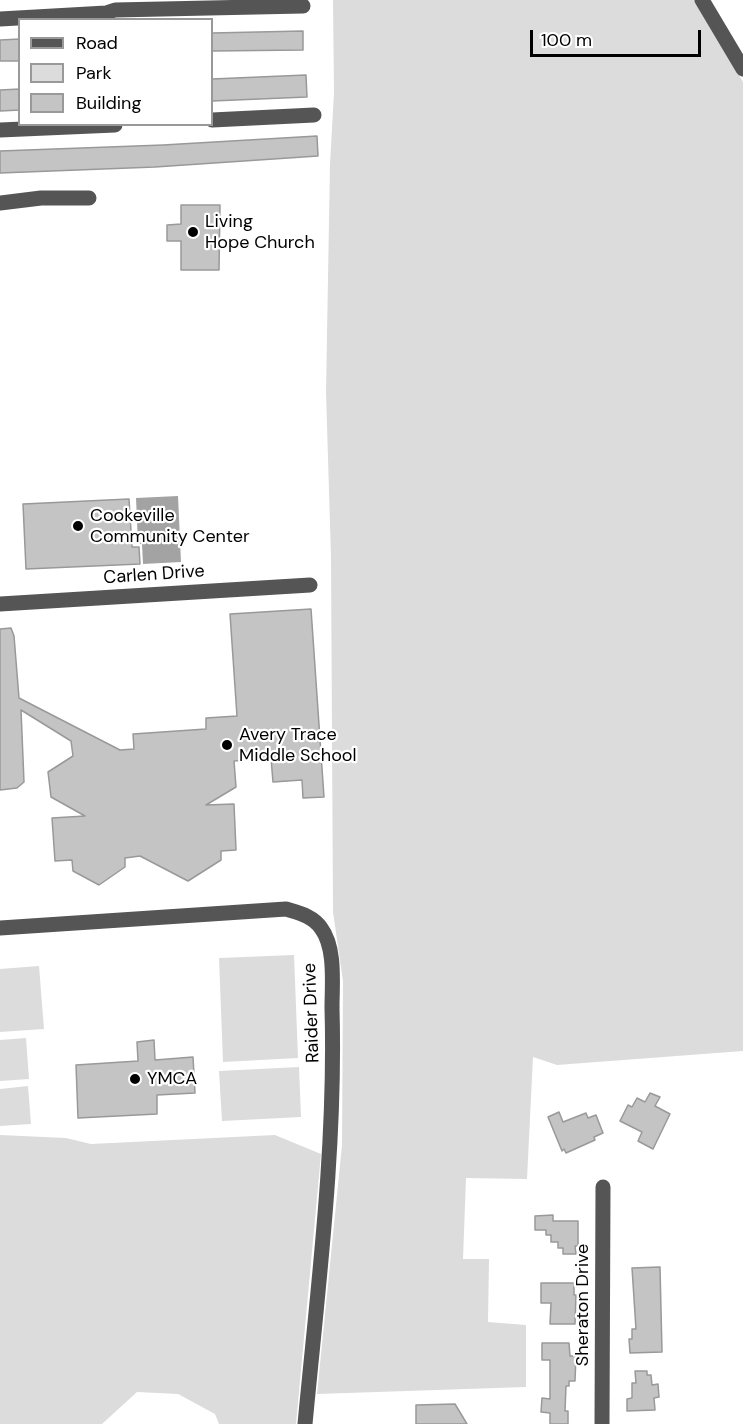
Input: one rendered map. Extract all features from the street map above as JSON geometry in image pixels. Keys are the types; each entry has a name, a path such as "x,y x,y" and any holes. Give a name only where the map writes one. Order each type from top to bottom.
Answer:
{"street":[{"path":"702,0 743,69"},
{"path":"0,19 106,13 115,10 303,6"},
{"path":"213,120 314,115"},
{"path":"0,130 92,126"},
{"path":"0,203 40,198 89,198"},
{"name":"Carlen Drive","path":"0,604 310,585"},
{"name":"Raider Drive","path":"0,928 286,909 306,915 321,928 330,949 332,990 334,1052 331,1146 305,1424"},
{"name":"Sheraton Drive","path":"602,1424 603,1187"}],"green space":[{"path":"333,0 695,0 743,82 743,1051 557,1065 533,1057 527,1179 466,1178 463,1259 489,1259 488,1322 526,1325 526,1387 317,1394 342,1145 343,981 333,912 331,557 326,392 330,164 334,93"},
{"path":"294,955 298,1058 223,1062 219,958"},
{"path":"39,966 44,1029 0,1032 0,969"},
{"path":"26,1038 29,1079 0,1081 0,1040"},
{"path":"299,1067 301,1117 222,1121 219,1071"},
{"path":"28,1086 31,1124 0,1126 0,1089"},
{"path":"0,1135 66,1138 91,1144 275,1135 321,1154 296,1424 219,1424 215,1414 178,1394 137,1392 102,1424 0,1424"}],"shaded area":[{"path":"178,496 181,562 143,564 142,544 138,544 136,498"}],"building":[{"path":"303,31 303,50 213,51 213,33"},
{"path":"18,39 18,61 0,61 0,40"},
{"path":"306,75 307,97 213,101 213,79"},
{"path":"18,89 18,110 0,111 0,90"},
{"path":"317,136 318,156 155,167 0,173 0,151"},
{"name":"Living Hope Church","path":"181,205 220,205 219,270 181,270 181,241 167,241 167,225 181,224"},
{"name":"Cookeville Community Center","path":"129,499 132,547 139,547 140,564 26,569 23,504"},
{"name":"Avery Trace Middle School","path":"311,609 324,797 303,798 302,780 273,782 271,758 234,761 236,787 206,805 234,804 236,850 221,851 221,860 188,881 140,856 125,858 125,867 99,885 73,871 72,860 55,861 52,818 85,816 51,797 48,772 73,756 71,741 21,710 24,782 17,788 0,790 0,629 11,628 14,636 19,698 120,750 134,749 133,734 206,729 206,718 237,716 230,614"},
{"name":"YMCA","path":"154,1040 155,1060 193,1057 195,1093 157,1095 157,1114 78,1118 76,1065 138,1061 137,1042"},
{"path":"650,1093 660,1097 655,1106 670,1114 653,1149 638,1141 642,1132 620,1121 628,1105 632,1107 637,1098 645,1102"},
{"path":"559,1112 563,1122 586,1113 588,1118 596,1115 603,1133 594,1137 595,1140 566,1153 564,1149 562,1151 548,1117"},
{"path":"553,1215 553,1221 578,1221 576,1254 563,1254 563,1248 558,1248 558,1242 551,1242 551,1235 546,1235 546,1230 535,1230 535,1216"},
{"path":"660,1267 662,1352 630,1353 629,1339 632,1339 632,1329 636,1329 632,1268"},
{"path":"541,1283 574,1283 575,1324 550,1324 551,1303 541,1303"},
{"path":"542,1343 569,1343 570,1356 576,1356 575,1381 569,1381 569,1386 566,1386 565,1411 568,1411 568,1424 550,1424 550,1413 541,1412 542,1398 550,1399 550,1360 542,1360"},
{"path":"635,1371 647,1371 647,1375 651,1375 652,1385 658,1384 659,1397 654,1398 655,1410 627,1411 627,1399 632,1398 632,1383 636,1383"},
{"path":"455,1404 467,1424 416,1424 416,1405"}],"place":[{"name":"Living Hope Church","path":"193,232"},
{"name":"Cookeville Community Center","path":"78,526"},
{"name":"Avery Trace Middle School","path":"227,745"},
{"name":"YMCA","path":"135,1079"}]}
